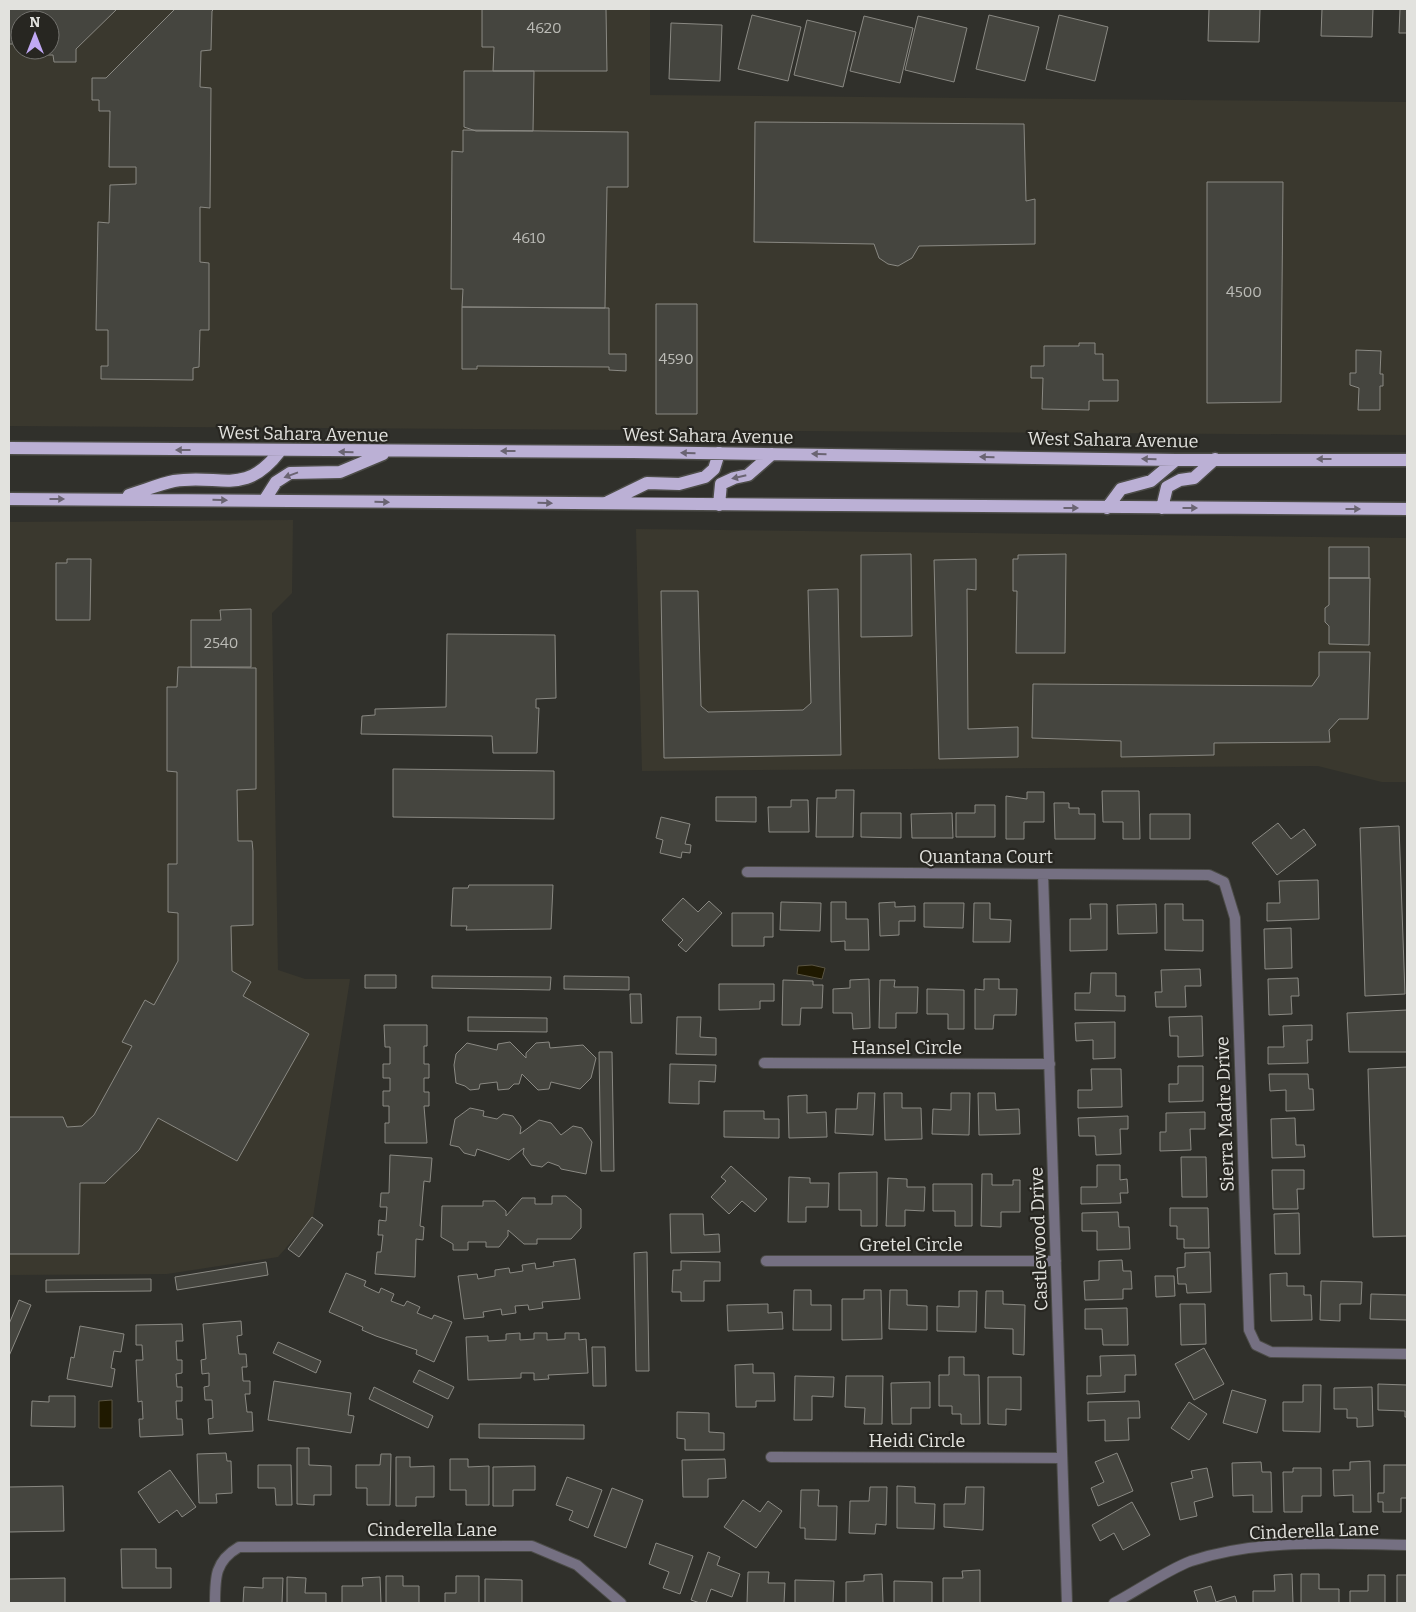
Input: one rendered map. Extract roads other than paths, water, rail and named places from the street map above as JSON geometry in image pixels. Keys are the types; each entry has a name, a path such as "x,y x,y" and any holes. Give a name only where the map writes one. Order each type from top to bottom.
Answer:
{"main road":[{"name":"West Sahara Avenue","path":"9,448 719,453 1176,460 1407,460"},
{"path":"117,499 174,481 238,481 263,470 280,451"},
{"path":"264,501 276,482 290,473 340,472 387,452"},
{"path":"604,504 647,483 679,484 705,477 714,469 719,453"},
{"path":"719,505 721,484 734,478 748,475 772,454"},
{"path":"1162,508 1166,487 1180,480 1194,478 1215,459"},
{"path":"1106,508 1121,489 1151,481 1176,460"},
{"path":"9,499 1407,509"}],"street":[{"name":"Quantana Court","path":"747,872 1210,875 1224,882"},
{"name":"Castlewood Drive","path":"1043,874 1067,1603"},
{"name":"Sierra Madre Drive","path":"1224,882 1235,918 1249,1330 1256,1345 1270,1352 1407,1354"},
{"name":"Hansel Circle","path":"764,1063 1050,1064"},
{"name":"Gretel Circle","path":"766,1261 1056,1261"},
{"name":"Heidi Circle","path":"771,1457 1062,1458"},
{"name":"Cinderella Lane","path":"1114,1603 1190,1562 1238,1549 1294,1544 1407,1545"},
{"name":"Cinderella Lane","path":"215,1603 218,1568 226,1554 239,1547 532,1546 577,1565 620,1603"}]}
